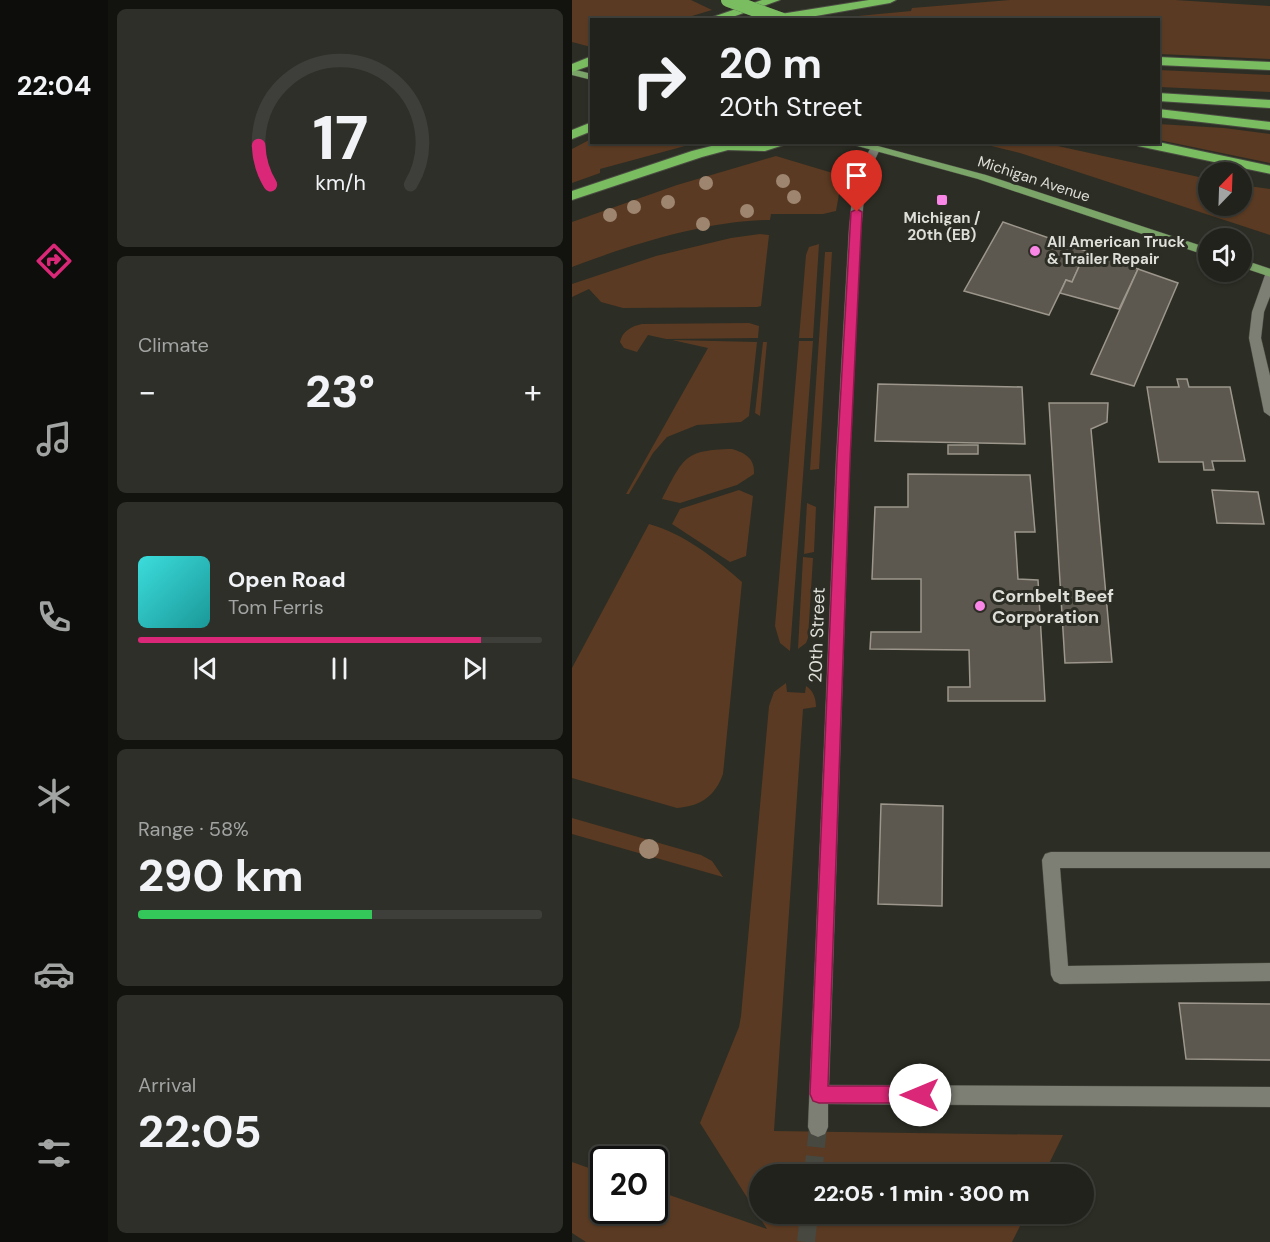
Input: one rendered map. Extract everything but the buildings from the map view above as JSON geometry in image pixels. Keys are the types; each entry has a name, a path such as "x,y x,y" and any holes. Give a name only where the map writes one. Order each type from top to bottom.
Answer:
{"highway":[{"path":"711,0 751,18"},
{"path":"728,0 778,18"},
{"path":"716,18 774,0"},
{"path":"780,18 890,0"},
{"path":"1160,62 1271,66"},
{"path":"1160,97 1271,104"},
{"path":"1160,113 1271,126"},
{"path":"572,135 590,127"},
{"path":"572,196 647,170 737,144"},
{"path":"717,149 765,147 778,144"},
{"path":"1148,144 1271,170"}],"main road":[{"path":"572,72 590,76"},
{"name":"Michigan Avenue","path":"856,144 1004,184 1198,249"},
{"path":"1252,267 1271,274"}],"street":[{"name":"20th Street","path":"818,1127 855,229 860,178 875,149"},
{"path":"1271,274 1258,312 1254,338 1265,362 1271,412"},
{"path":"1271,860 1051,860 1060,975 1271,972"},
{"path":"819,1094 1271,1097"}],"shaded area":[{"path":"572,0 691,0 712,10 685,18 590,18 590,47 572,42"},
{"path":"1010,0 1175,0 1270,6 1270,59 1160,54 1160,18 837,18 911,11 912,8"},
{"path":"1160,70 1270,75 1270,92 1160,87"},
{"path":"1160,124 1224,128 1270,134 1270,163 1160,140"},
{"path":"590,140 590,144 692,144 600,169 600,173 572,183 572,149"},
{"path":"983,144 1049,144 1198,177 1198,211 1020,153"},
{"path":"776,156 836,174 841,183 836,211 823,214 771,214 770,220 721,224 696,229 644,242 572,267 572,222 677,185"},
{"path":"1252,187 1270,189 1270,235 1212,216 1252,216"},
{"path":"769,235 761,306 623,308 601,302 589,289 572,297 572,284 656,256 731,238"},
{"path":"819,244 813,338 799,338 806,255 809,247"},
{"path":"825,252 832,252 819,469 810,470"},
{"path":"749,323 759,326 758,338 666,339 648,335 637,352 624,348 620,342 628,330 642,324"},
{"path":"672,340 757,342 749,416 741,422 697,425 667,437 653,453 629,494 626,494 708,348"},
{"path":"799,341 813,341 790,651 780,643 775,626"},
{"path":"763,342 767,342 760,416 755,413"},
{"path":"732,449 741,452 751,460 754,474 737,485 680,503 662,499 681,465 694,454 703,451"},
{"path":"739,490 753,496 746,556 730,562 672,524 680,509"},
{"path":"807,503 816,507 814,552 804,554"},
{"path":"649,524 687,540 742,582 723,774 711,794 700,802 686,807 677,808 572,778 572,668"},
{"path":"803,557 813,558 808,638 806,643 798,649"},
{"path":"786,683 787,692 805,693 806,686 814,695 816,707 803,709 774,1131 1063,1135 1049,1164 749,1164 749,1201 700,1123 739,1027 741,1016 769,706 774,692"},
{"path":"572,818 701,855 712,861 723,877 572,834"},
{"path":"572,1162 590,1168 590,1224 668,1224 668,1195 767,1229 764,1224 1021,1224 1012,1242 586,1242 572,1233"}],"tunnel":[{"path":"814,1164 818,1127"},
{"path":"806,1242 808,1224"}],"place":[{"name":"Michigan / 20th (EB)","path":"942,200"},
{"name":"All American Truck & Trailer Repair","path":"1035,251"},
{"name":"Cornbelt Beef Corporation","path":"980,606"}],"route":[{"path":"857,212 844,460 819,1094 920,1095"}]}
